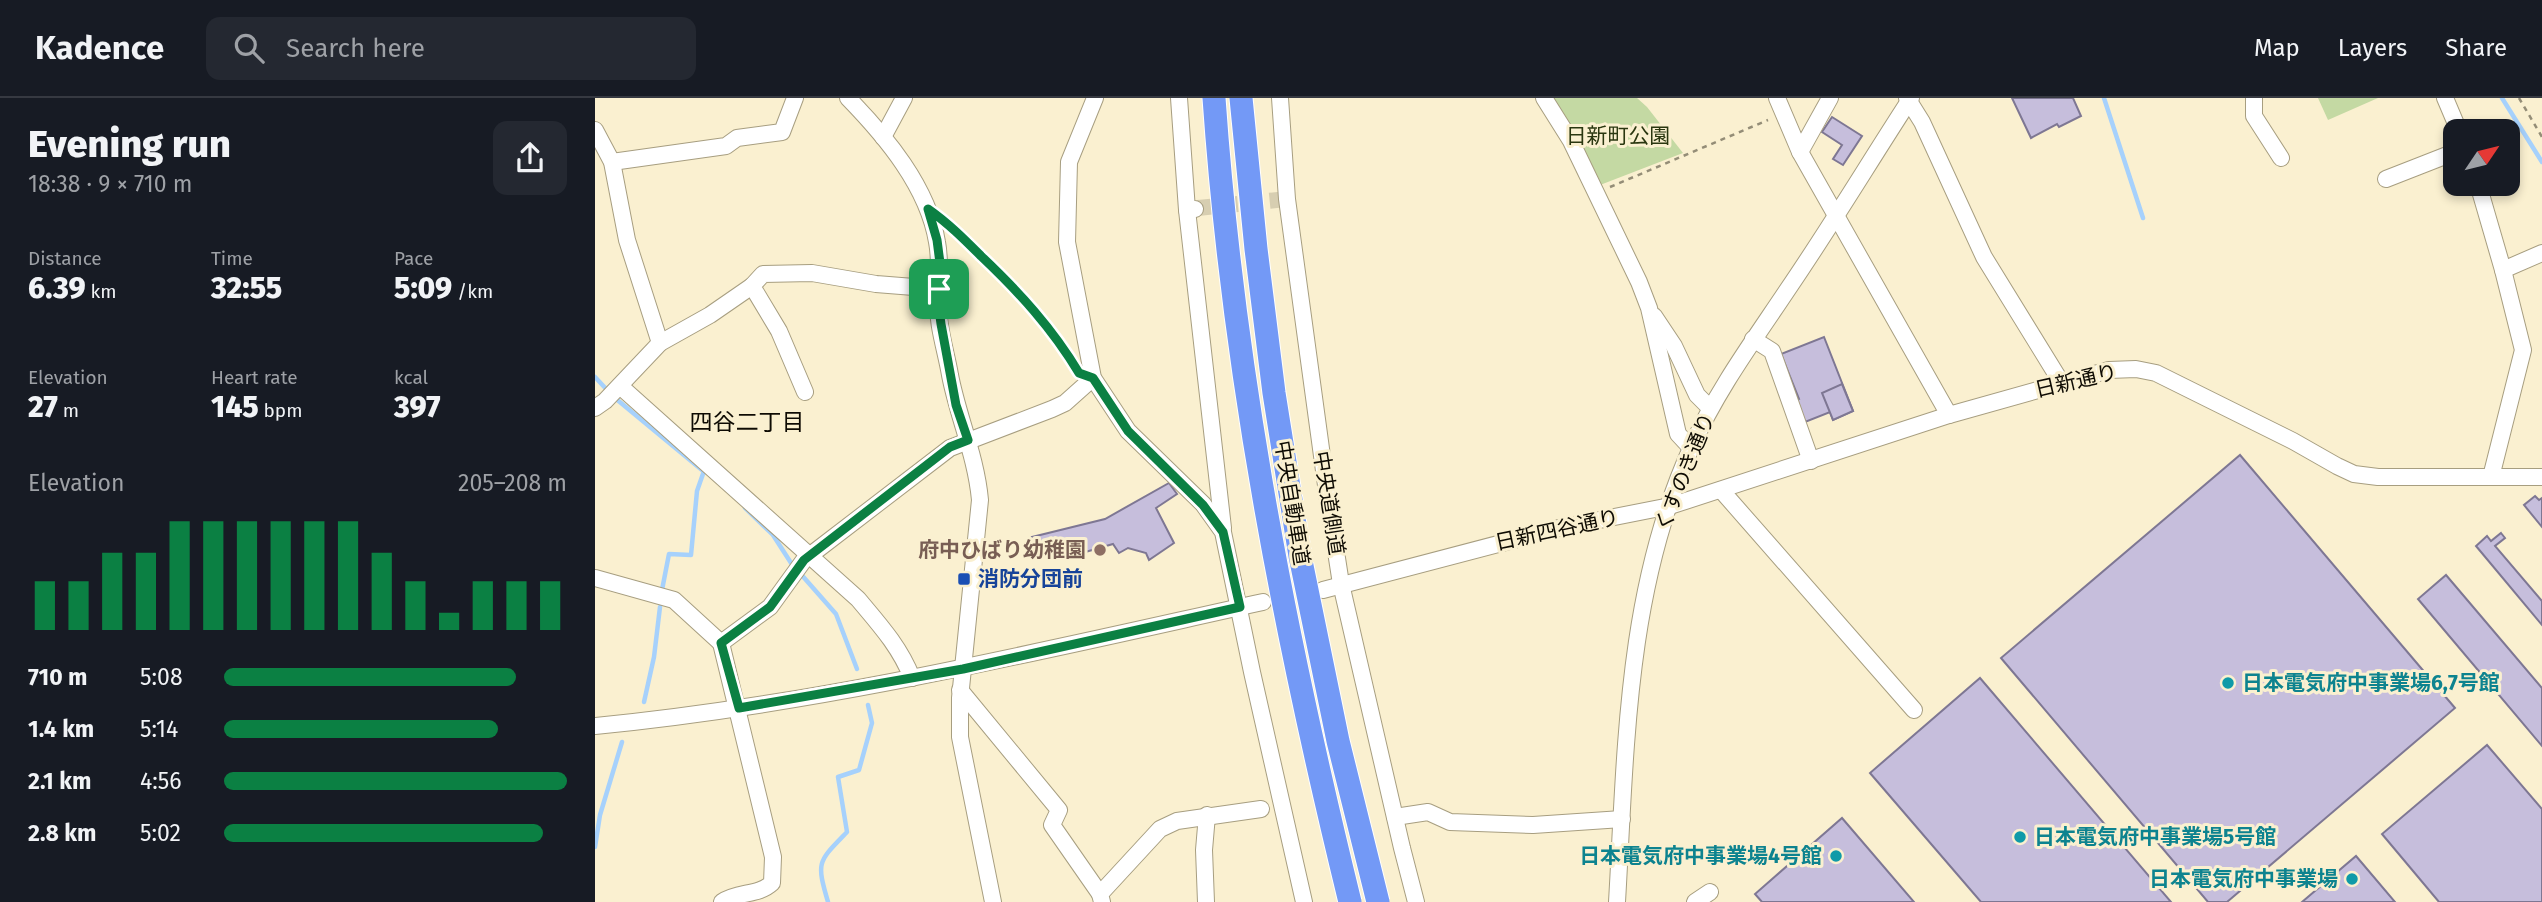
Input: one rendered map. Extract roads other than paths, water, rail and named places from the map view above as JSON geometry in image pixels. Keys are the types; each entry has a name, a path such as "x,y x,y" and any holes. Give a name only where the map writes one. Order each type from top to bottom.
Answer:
{"highway":[{"name":"中央自動車道","path":"1214,98 1227,249 1246,398 1275,564 1311,744 1350,902"},
{"name":"中央自動車道","path":"1241,98 1272,380 1300,556 1338,741 1378,902"}],"street":[{"path":"612,162 726,146 737,138 782,132 795,98"},
{"path":"848,98 883,137 914,182 928,209 937,240 941,324 956,405 968,440 980,500 960,690 960,737 993,902"},
{"path":"883,137 904,98"},
{"path":"1095,98 1069,162 1067,242 1093,378 1128,431 1203,505 1223,532"},
{"path":"1179,98 1223,532 1254,686 1304,902"},
{"name":"中央道側道","path":"1280,98 1287,199 1342,584 1416,902"},
{"path":"1544,98 1571,141 1639,282 1649,308 1678,434 1691,448"},
{"path":"1777,98 1800,152 1949,415"},
{"path":"1800,152 1830,98"},
{"path":"2253,98 2254,116 2281,158"},
{"path":"2445,98 2454,119"},
{"path":"1910,99 1985,257 2061,382"},
{"name":"くすのき通り","path":"1617,902 1629,700 1637,629 1652,562 1691,448 1710,408 1753,339 1789,288 1910,99"},
{"path":"595,130 612,162 627,240 660,343"},
{"path":"2386,179 2443,157"},
{"path":"2481,196 2523,350 2491,477"},
{"path":"2503,270 2542,253"},
{"path":"600,405 660,343 710,315 752,286 763,274 812,272 876,284 939,289"},
{"path":"752,286 779,331 805,393"},
{"path":"1649,308 1674,346 1697,395 1710,408"},
{"path":"1753,339 1772,351 1811,461"},
{"name":"日新通り","path":"1949,415 2109,370 2144,370 2183,385 2354,474 2378,477 2542,477"},
{"path":"721,643 770,607 791,575 807,558 950,447 1065,403 1093,378"},
{"path":"620,386 807,558 858,599 890,637 905,659 912,678"},
{"name":"日新四谷通り","path":"1323,590 1559,527 1670,506 1949,415"},
{"path":"1721,490 1914,710"},
{"path":"595,578 674,600 721,643 739,708 773,857 772,883 765,889 730,897 722,902"},
{"path":"595,726 680,718 963,669 1263,603"},
{"path":"960,690 1059,810 1052,825 1101,898 1160,829 1177,821 1207,815 1261,809"},
{"path":"1395,817 1428,813 1450,822 1533,825 1622,819"},
{"path":"1206,902 1203,850 1207,815"},
{"path":"1695,902 1710,892"}],"waterway":[{"path":"2104,98 2143,218"},
{"path":"2502,98 2542,162"},
{"path":"595,377 608,391"},
{"path":"615,398 702,470"},
{"path":"662,590 669,554 691,555 697,491 704,471"},
{"path":"745,508 773,535 793,566"},
{"path":"799,572 836,614 857,669"},
{"path":"644,702 654,657 660,607"},
{"path":"828,902 822,878 822,863 847,832 838,777 859,770 872,723 868,705"},
{"path":"595,847 600,815 622,742"}],"tunnel":[{"path":"1198,208 1287,199"}],"place":[{"name":"府中ひばり幼稚園","path":"1100,550"},
{"name":"消防分団前","path":"964,579"},
{"name":"日本電気府中事業場6,7号館","path":"2228,683"},
{"name":"日本電気府中事業場5号館","path":"2020,837"},
{"name":"日本電気府中事業場4号館","path":"1836,856"},
{"name":"日本電気府中事業場","path":"2352,879"}],"district":[{"name":"四谷二丁目","path":"747,422"}],"park label":[{"name":"日新町公園","path":"1618,136"}]}
